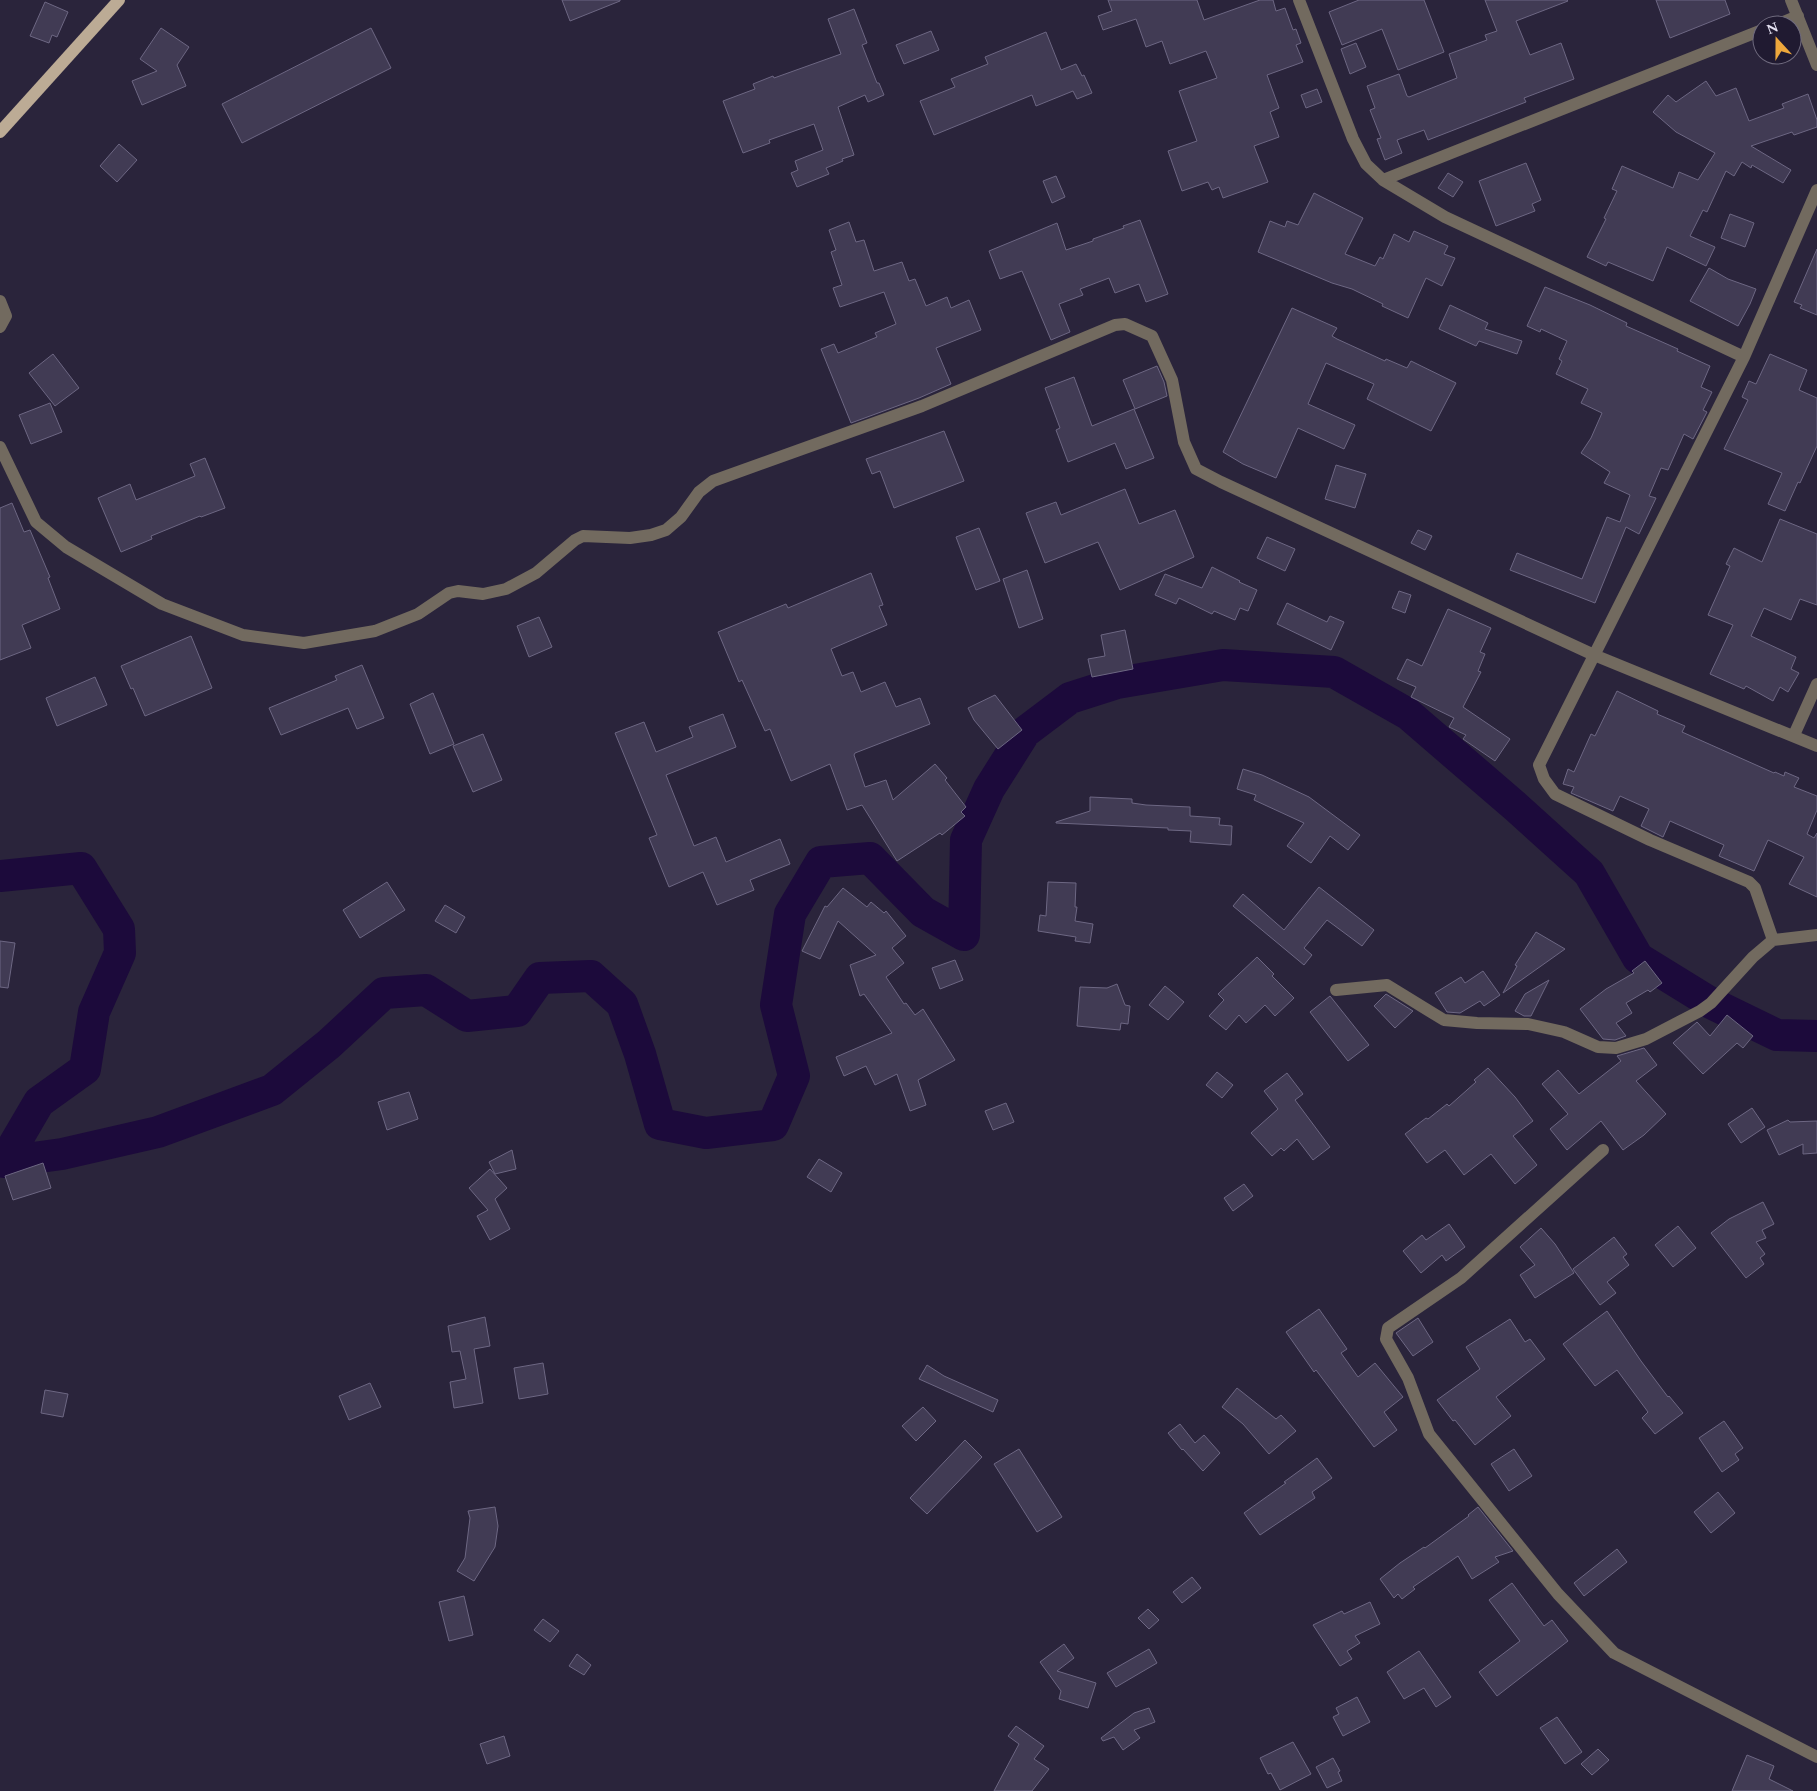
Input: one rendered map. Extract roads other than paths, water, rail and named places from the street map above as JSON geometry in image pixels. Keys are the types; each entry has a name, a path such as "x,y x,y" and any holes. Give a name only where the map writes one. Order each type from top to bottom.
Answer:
{"main road":[{"path":"0,132 119,0"}],"street":[{"path":"1299,0 1353,139 1366,164 1383,180 1445,217 1744,357"},
{"path":"1792,0 1798,15"},
{"path":"1802,27 1817,66"},
{"path":"1383,180 1752,34"},
{"path":"1772,940 1755,888 1749,882 1650,840 1555,794 1544,779 1539,766 1744,357 1817,190"},
{"path":"0,301 6,316 0,327"},
{"path":"0,448 36,522 66,547 162,604 243,635 304,643 376,631 418,614 449,593 458,591 483,594 506,589 536,573 575,540 583,536 630,538 651,535 666,530 682,517 699,492 713,481 922,406 1106,329 1125,324 1152,336 1172,380 1184,442 1196,469 1594,655 1817,746"},
{"path":"1794,735 1817,684"},
{"path":"1336,990 1387,985 1444,1020 1528,1024 1564,1032 1598,1047 1616,1048 1646,1039 1700,1011 1711,1003 1753,957 1772,940 1817,935"},
{"path":"1603,1150 1461,1278 1388,1328 1386,1339 1408,1378 1429,1434 1558,1594 1614,1653 1817,1756"}],"waterway":[{"path":"0,876 81,868 119,929 120,953 94,1012 85,1069 39,1102 4,1162 62,1154 158,1132 272,1090 329,1044 384,993 426,990 467,1016 517,1011 540,978 591,976 622,1004 640,1054 660,1124 706,1133 773,1125 794,1076 776,1005 790,914 821,862 870,858 923,912 964,935 966,840 989,789 1025,732 1070,698 1117,683 1223,665 1334,672 1408,714 1589,873 1638,958 1711,1003 1777,1035 1817,1036"}]}
